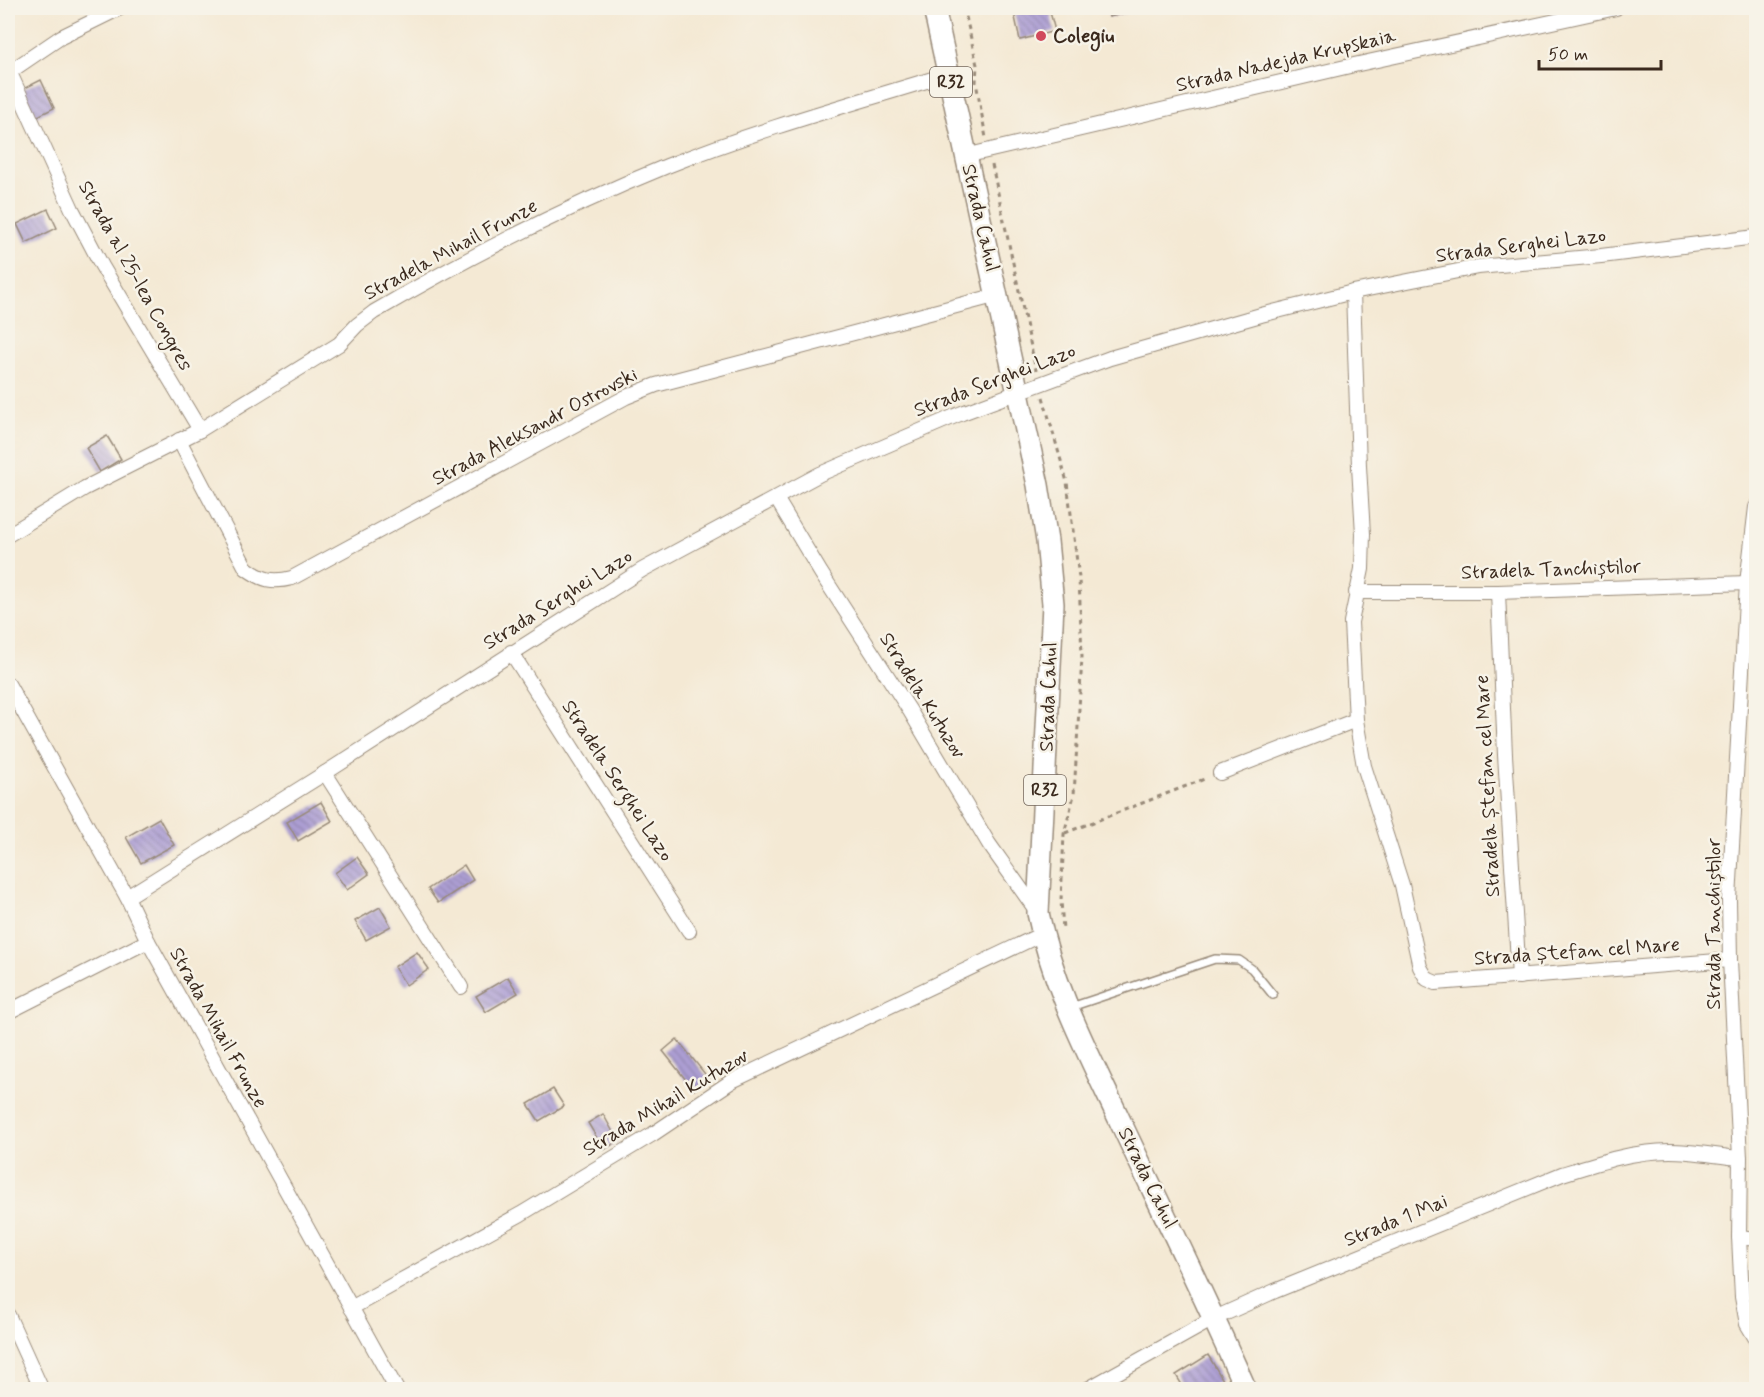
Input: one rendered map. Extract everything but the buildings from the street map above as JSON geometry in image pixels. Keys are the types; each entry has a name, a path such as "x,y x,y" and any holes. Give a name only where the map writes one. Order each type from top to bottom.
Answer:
{"main road":[{"name":"Strada Cahul","path":"934,8 998,295 1038,485 1047,541 1053,604 1040,923 1066,1009 1215,1318 1246,1389"}],"street":[{"path":"9,73 61,37 120,8"},
{"name":"Strada Nadejda Krupskaia","path":"966,156 1342,68 1616,8"},
{"name":"Strada al 25-lea Congres","path":"9,73 72,209 102,266 200,430"},
{"name":"Stradela Mihail Frunze","path":"8,535 85,488 200,430 339,344 357,325 374,312 494,245 669,165 761,132 949,74"},
{"name":"Strada Serghei Lazo","path":"127,897 642,570 820,474 876,448 1110,358 1261,315 1353,292 1478,267 1601,256 1756,237"},
{"path":"1220,773 1356,720 1351,622 1362,569 1363,534 1353,292"},
{"name":"Strada Aleksandr Ostrovski","path":"179,440 246,568 267,581 278,582 292,578 626,397 656,385 998,295"},
{"name":"Stradela Kutuzov","path":"776,498 1040,923"},
{"name":"Strada Tanchiștilor","path":"1756,507 1747,583 1729,899 1740,1158 1739,1237 1742,1297 1747,1324 1756,1339"},
{"name":"Stradela Tanchiștilor","path":"1356,592 1498,592 1747,583"},
{"name":"Stradela Ștefan cel Mare","path":"1498,592 1505,755 1519,977"},
{"name":"Stradela Serghei Lazo","path":"511,652 689,932"},
{"name":"Strada Mihail Frunze","path":"8,684 397,1389"},
{"name":"Strada Ștefan cel Mare","path":"1356,720 1364,766 1404,893 1420,967 1427,979 1436,983 1730,960"},
{"path":"325,773 461,987"},
{"name":"Strada Mihail Kutuzov","path":"351,1308 521,1214 653,1134 732,1081 1040,923"},
{"path":"8,1012 148,941"},
{"name":"Strada 1 Mai","path":"1086,1389 1215,1318 1275,1291 1562,1174 1628,1155 1671,1151 1740,1158"},
{"path":"1739,1237 1756,1239"},
{"path":"8,1315 42,1389"}],"lane":[{"path":"1066,1009 1215,958 1239,960 1252,969 1273,994"}],"path":[{"path":"1064,834 1220,773"}],"place":[{"name":"Colegiu","path":"1041,36"}]}
